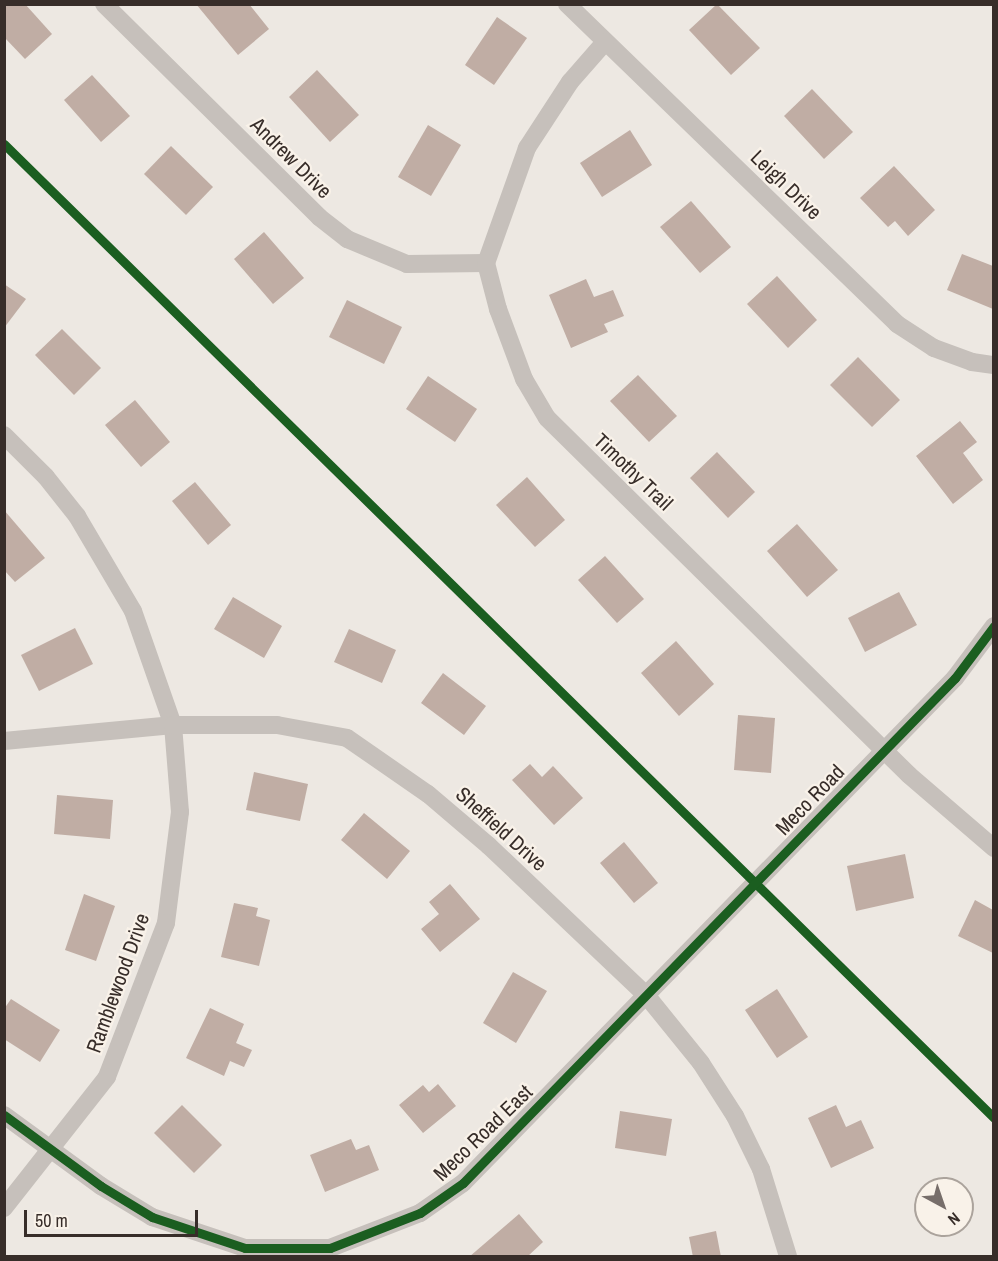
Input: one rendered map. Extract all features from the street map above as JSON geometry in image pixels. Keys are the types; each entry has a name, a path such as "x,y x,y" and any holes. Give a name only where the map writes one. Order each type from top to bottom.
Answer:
{"street":[{"name":"Andrew Drive","path":"104,4 319,217 347,239 407,264 486,263"},
{"name":"Leigh Drive","path":"567,4 897,324 934,348 972,362 993,365"},
{"path":"486,263 526,148 570,82 606,42"},
{"name":"Timothy Trail","path":"486,263 498,309 524,379 547,418 884,750 978,838 993,848"},
{"name":"Ramblewood Drive","path":"4,435 46,477 77,516 133,611 173,725 180,813 166,923 107,1077 54,1148 4,1208"},
{"name":"Meco Road","path":"646,995 955,678 993,626"},
{"name":"Sheffield Drive","path":"4,741 173,725 277,725 347,738 428,794 489,846 646,995 701,1063 735,1116 761,1169 788,1257"},
{"name":"Meco Road East","path":"4,1115 54,1148 101,1186 152,1217 245,1248 330,1252 420,1213 463,1183 646,995"}],"building":[{"path":"4,4 25,4 52,34 25,59 4,37"},
{"path":"196,4 249,4 269,29 238,55"},
{"path":"717,4 760,48 731,75 689,30"},
{"path":"497,17 527,38 494,85 465,65"},
{"path":"317,70 359,115 330,142 289,97"},
{"path":"92,75 130,116 101,142 64,100"},
{"path":"812,89 853,132 824,159 784,116"},
{"path":"428,125 461,145 431,196 398,177"},
{"path":"630,130 652,165 602,197 580,163"},
{"path":"171,146 213,187 186,215 144,174"},
{"path":"894,166 935,210 908,236 895,221 888,227 860,198"},
{"path":"691,201 731,247 700,273 660,227"},
{"path":"264,232 304,278 273,304 234,259"},
{"path":"962,254 993,266 993,309 947,290"},
{"path":"777,276 817,320 788,348 747,304"},
{"path":"586,279 594,297 613,290 624,316 604,324 608,332 571,348 549,295"},
{"path":"4,284 26,299 4,328"},
{"path":"347,300 402,327 384,364 329,337"},
{"path":"62,329 101,368 74,395 35,355"},
{"path":"858,357 900,400 872,427 830,385"},
{"path":"638,375 677,416 649,442 610,401"},
{"path":"428,376 477,409 455,442 406,409"},
{"path":"135,400 170,442 141,467 105,425"},
{"path":"960,421 977,442 963,453 983,480 953,504 916,456"},
{"path":"717,452 755,492 728,518 690,478"},
{"path":"527,477 565,520 535,547 496,505"},
{"path":"195,482 231,525 208,545 172,501"},
{"path":"4,510 45,558 15,582 4,570"},
{"path":"797,524 838,570 807,597 767,551"},
{"path":"605,556 644,599 617,623 578,580"},
{"path":"899,592 917,625 865,652 848,618"},
{"path":"233,597 282,626 264,658 214,629"},
{"path":"75,628 93,664 39,691 21,655"},
{"path":"349,629 396,650 382,683 334,662"},
{"path":"676,641 714,684 679,716 641,673"},
{"path":"443,673 486,706 464,735 421,703"},
{"path":"738,715 775,718 771,773 734,770"},
{"path":"530,764 542,777 553,766 583,798 554,825 512,780"},
{"path":"254,772 308,784 300,821 246,810"},
{"path":"57,795 113,800 110,839 54,834"},
{"path":"364,813 410,851 387,879 341,840"},
{"path":"624,842 658,883 634,903 600,863"},
{"path":"905,854 914,898 856,911 847,866"},
{"path":"450,884 480,919 440,952 421,929 439,914 429,902"},
{"path":"84,894 115,906 96,961 65,950"},
{"path":"975,900 993,910 993,953 958,936"},
{"path":"234,903 258,908 256,916 270,920 259,966 221,957"},
{"path":"513,972 547,991 516,1043 483,1023"},
{"path":"777,989 808,1037 777,1058 745,1010"},
{"path":"11,999 60,1030 40,1062 4,1039 4,1009"},
{"path":"210,1008 244,1024 236,1043 252,1050 244,1067 230,1061 224,1076 186,1058"},
{"path":"438,1084 456,1106 423,1133 399,1105 423,1085 429,1092"},
{"path":"182,1105 222,1145 194,1173 154,1133"},
{"path":"836,1105 846,1127 861,1120 874,1148 831,1168 808,1118"},
{"path":"620,1111 672,1119 666,1156 615,1148"},
{"path":"351,1139 356,1150 369,1145 379,1170 325,1192 310,1155"},
{"path":"519,1214 543,1242 527,1257 469,1257"},
{"path":"716,1231 721,1257 693,1257 689,1237"}],"cycle path":[{"path":"4,144 994,1118"},
{"path":"4,1115 101,1186 152,1217 245,1248 330,1248 420,1213 463,1183 955,678 994,626"}]}
